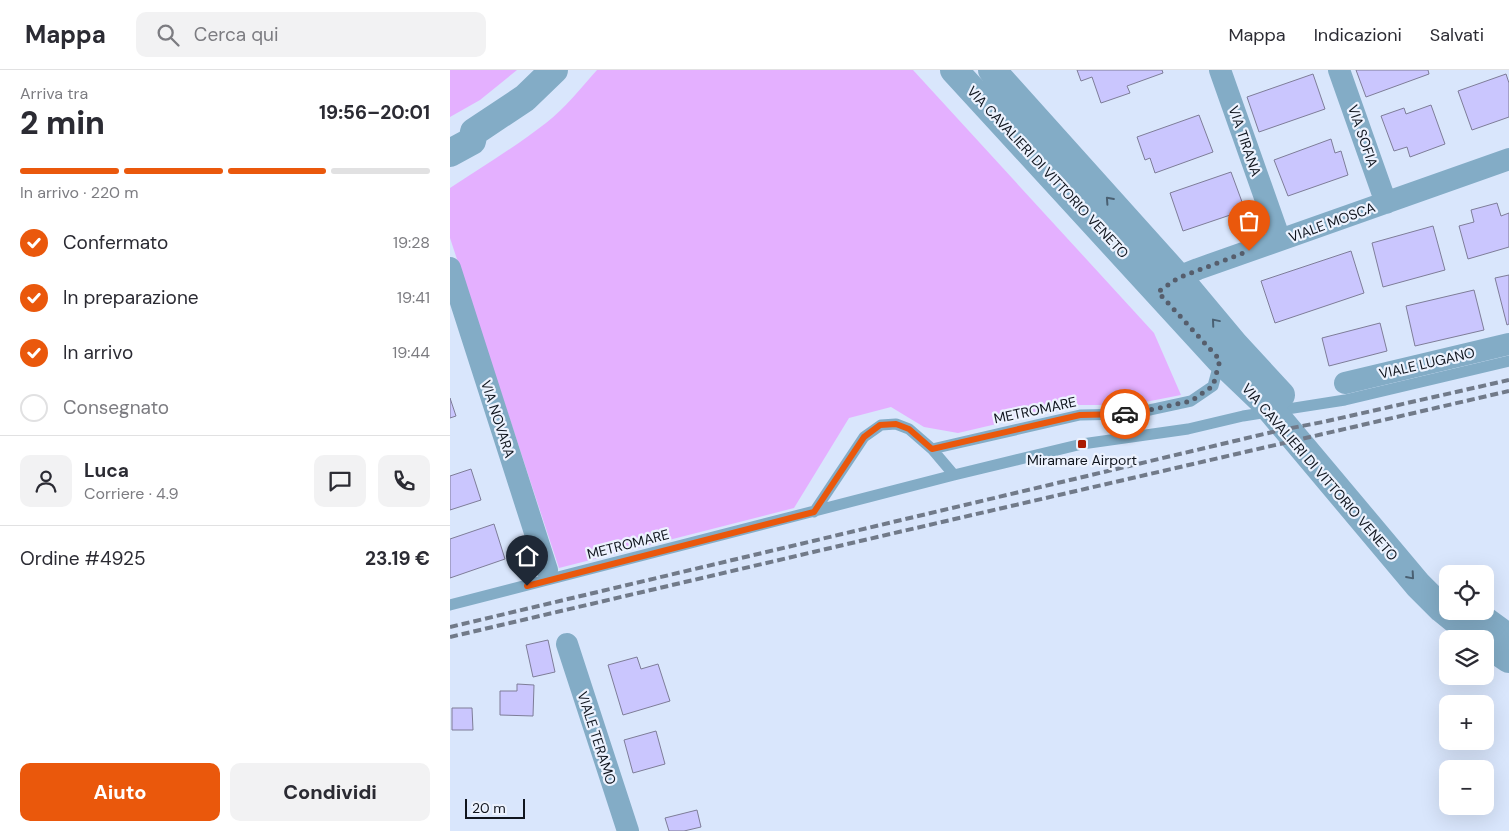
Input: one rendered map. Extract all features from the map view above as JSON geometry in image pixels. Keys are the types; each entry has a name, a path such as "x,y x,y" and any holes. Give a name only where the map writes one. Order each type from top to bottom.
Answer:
{"street":[{"path":"450,153 472,141 462,135 525,98 554,70"},
{"name":"VIA CAVALIERI DI VITTORIO VENETO","path":"954,70 1168,285"},
{"name":"VIA CAVALIERI DI VITTORIO VENETO","path":"992,70 1168,285 1227,352 1283,397 1390,525 1439,592"},
{"name":"VIA TIRANA","path":"1220,70 1280,240"},
{"name":"VIA SOFIA","path":"1339,70 1386,203"},
{"name":"VIALE MOSCA","path":"1168,285 1280,240 1509,159"},
{"name":"VIA NOVARA","path":"450,268 547,570"},
{"name":"VIALE LUGANO","path":"1345,383 1509,344"},
{"name":"VIA CAVALIERI DI VITTORIO VENETO","path":"1462,620 1471,630"},
{"path":"1484,620 1509,638"},
{"name":"VIALE TERAMO","path":"567,644 628,831"},
{"path":"1494,649 1509,659"}],"lane":[{"name":"METROMARE","path":"932,449 1080,415 1131,414 1191,401 1213,386 1227,352"},
{"name":"METROMARE","path":"450,606 954,475 1082,444 1188,429 1243,416 1345,400 1509,361"},
{"path":"814,512 864,437 880,425 896,424 909,429 932,449 954,475"}],"shaded area":[{"path":"450,70 517,70 480,100 450,117"},
{"path":"597,70 913,70 1154,333 1181,395 1130,405 1079,405 958,433 924,427 891,407 849,418 794,508 559,568 450,238 450,188 546,123"}],"building":[{"path":"1077,70 1162,70 1163,73 1127,86 1130,93 1101,103 1092,77 1081,81"},
{"path":"1356,70 1428,70 1429,74 1366,97"},
{"path":"1313,74 1325,109 1259,132 1247,97"},
{"path":"1506,74 1509,83 1509,117 1472,130 1458,91"},
{"path":"1431,105 1445,144 1410,157 1407,147 1394,151 1381,116 1404,108 1406,114"},
{"path":"1199,115 1213,152 1155,173 1150,158 1145,160 1137,137"},
{"path":"1331,139 1335,153 1341,151 1348,175 1288,196 1274,160"},
{"path":"1231,172 1245,210 1183,231 1170,193"},
{"path":"1497,203 1501,216 1509,213 1509,247 1468,259 1459,226 1474,222 1471,210"},
{"path":"1433,226 1445,270 1383,287 1372,243"},
{"path":"1351,251 1364,293 1275,323 1261,281"},
{"path":"1509,275 1509,324 1507,325 1495,278"},
{"path":"1474,290 1484,330 1415,346 1406,306"},
{"path":"1380,323 1387,351 1329,366 1322,338"},
{"path":"450,398 456,416 450,418"},
{"path":"471,469 481,500 450,510 450,476"},
{"path":"494,524 505,559 450,578 450,539"},
{"path":"548,640 555,672 533,677 526,645"},
{"path":"637,657 641,669 658,664 670,701 623,715 608,665"},
{"path":"517,684 534,685 533,716 500,715 500,691 517,691"},
{"path":"452,708 472,708 473,730 452,730"},
{"path":"656,731 665,764 633,773 624,740"},
{"path":"697,810 701,827 684,831 669,831 665,818"}],"railway":[{"path":"450,627 1281,430 1509,380"},
{"path":"450,637 1509,391"}],"way so far":[{"path":"1125,414 1191,401 1213,386 1220,360 1158,292 1178,278 1249,251"}],"place":[{"name":"Miramare Airport","path":"1082,444"}],"route":[{"path":"527,586 814,512 864,437 880,425 896,424 909,429 932,449 1080,415 1125,414"}]}
